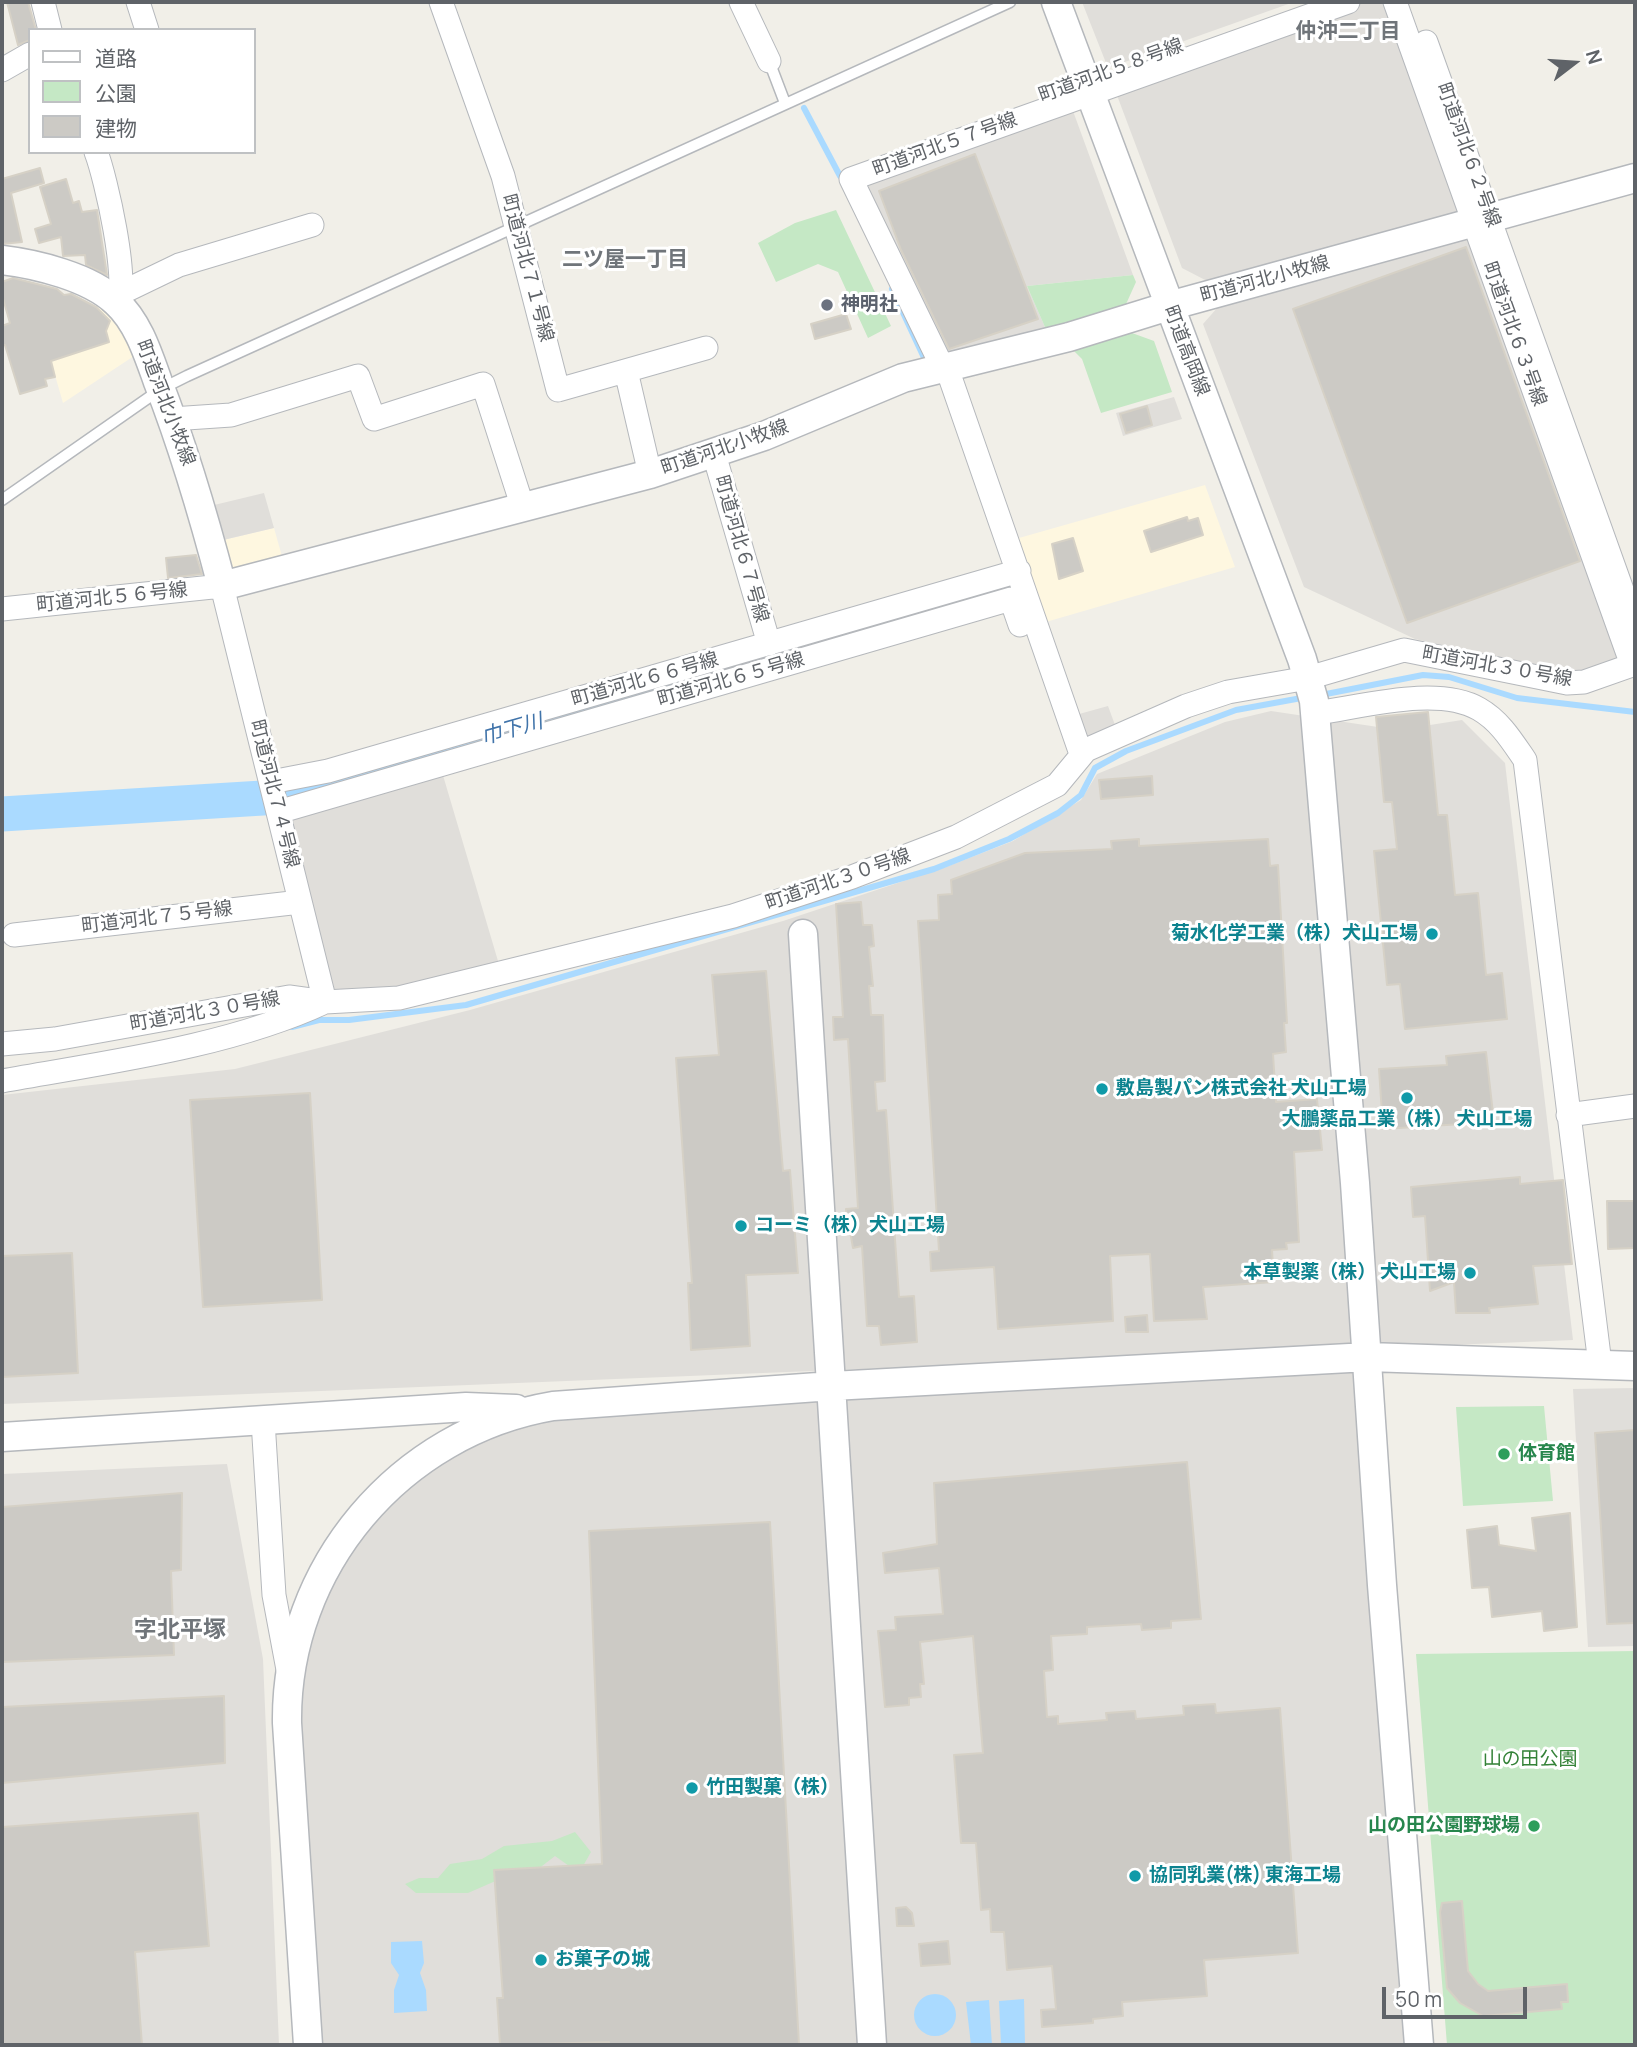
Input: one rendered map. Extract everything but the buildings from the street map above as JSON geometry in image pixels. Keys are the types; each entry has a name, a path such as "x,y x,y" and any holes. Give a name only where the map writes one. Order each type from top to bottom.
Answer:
{"street":[{"path":"43,2 50,28"},
{"path":"138,2 146,28"},
{"name":"町道河北７１号線","path":"441,2 517,225 558,390 706,348"},
{"path":"741,2 769,61"},
{"name":"町道高岡線","path":"1056,2 1313,697 1368,1357 1382,1585 1419,2045"},
{"name":"町道河北５８号線","path":"838,168 1088,87 1304,2"},
{"name":"町道河北５７号線","path":"1075,761 950,377 851,179 1088,87 1348,2"},
{"name":"町道河北６３号線","path":"1395,2 1482,220 1634,665"},
{"name":"町道河北６２号線","path":"1412,2 1482,220 1635,626"},
{"path":"2,70 28,55"},
{"path":"97,154 108,195 120,298 189,261 312,225"},
{"name":"町道河北小牧線","path":"2,260 50,269 120,298 141,338 172,419 196,487 222,586 650,474 714,454 903,378 1069,337 1169,306 1635,178"},
{"path":"626,371 650,474"},
{"path":"172,419 231,415 358,376 374,419 483,384 523,508"},
{"name":"町道河北６７号線","path":"714,454 769,644"},
{"name":"町道河北６６号線","path":"274,797 328,771 1012,573"},
{"name":"町道河北５６号線","path":"2,609 222,586"},
{"name":"町道河北７４号線","path":"222,586 325,1002"},
{"name":"町道河北６５号線","path":"274,797 1012,599 1075,761"},
{"name":"町道河北３０号線","path":"2,1044 55,1039 289,997 325,1002 399,998 733,916 852,877 956,837 1057,785 1075,761 1186,706 1228,692 1313,697 1404,650 1567,683 1584,682 1634,665"},
{"path":"1313,697 1440,696 1479,709 1506,730 1525,760 1600,1364"},
{"name":"町道河北７５号線","path":"14,935 300,902"},
{"path":"803,934 872,2045"},
{"path":"2,1081 190,1044 285,1020 325,1002"},
{"path":"1568,1115 1635,1106"},
{"path":"2,1437 466,1407 531,1410 576,1404 832,1386 1368,1357 1635,1366"},
{"path":"308,2045 288,1739 290,1676 298,1637 317,1584 336,1549 371,1504 397,1478 435,1451 478,1428 531,1410"},
{"path":"263,1420 274,1595 290,1676"}],"lane":[{"path":"2,500 161,389 1010,2"},
{"path":"769,61 785,103"}],"shaded area":[{"path":"1082,2 1294,2 1108,68"},
{"path":"1359,2 1387,2 1464,217 1211,283 1182,268 1115,90"},
{"path":"1073,111 1133,275 1027,286 1048,334 948,359 857,185"},
{"path":"1471,236 1623,658 1577,673 1564,674 1415,639 1304,587 1203,324 1218,307"},
{"path":"102,303 112,310 134,356 63,403 40,323"},
{"path":"1174,397 1182,419 1123,436 1116,413"},
{"path":"1205,485 1235,567 1039,624 1012,540"},
{"path":"264,493 274,528 219,541 210,506"},
{"path":"274,528 283,560 238,570 225,563 219,541"},
{"path":"1108,706 1115,725 1082,746 1072,716"},
{"path":"1271,711 1398,730 1462,720 1505,763 1573,1340 2,1404 2,1095 235,1069 470,1010 783,921 946,867 1013,841 1081,800 1097,774 1225,722"},
{"path":"442,772 498,961 399,990 330,996 290,816"},
{"path":"1368,1357 1419,2045 308,2045 290,1676 371,1504 531,1410"},
{"path":"1635,1388 1635,1646 1588,1647 1573,1389"},
{"path":"227,1464 263,1659 279,2045 2,2045 2,1474"}],"green space":[{"path":"836,210 891,326 868,338 838,272 818,264 776,282 758,243 795,223"},
{"path":"1133,275 1136,282 1122,313 1048,334 1027,286"},
{"path":"1132,333 1154,341 1172,392 1101,413 1082,359 1072,349"},
{"name":"体育館","path":"1544,1406 1553,1501 1463,1506 1456,1407"},
{"name":"山の田公園","path":"1635,1651 1635,2045 1447,2045 1416,1654"},
{"path":"575,1832 591,1852 579,1873 555,1856 529,1876 507,1876 468,1893 416,1893 405,1884 419,1878 438,1878 450,1864 482,1859 504,1846 552,1841"}],"water":[{"path":"422,1941 424,1963 420,1973 426,1990 427,2011 394,2013 394,1990 399,1975 391,1963 391,1942"},
{"path":"935,1994 950,2000 956,2015 950,2030 935,2036 920,2030 914,2015 920,2000"},
{"path":"1024,1999 1025,2044 1001,2044 999,2001"},
{"path":"989,2000 992,2045 971,2045 966,2002"}],"waterway":[{"path":"804,108 840,176 848,173"},
{"path":"892,289 926,362"},
{"name":"巾下川","path":"2,814 279,797 1013,586"},
{"path":"1321,695 1423,675 1449,677 1517,698 1635,712"},
{"path":"292,1027 319,1020 349,1020 466,1005 934,869 1009,839 1058,813 1081,795 1095,768 1126,751 1236,710 1307,697"}],"place":[{"name":"神明社","path":"827,305"},
{"name":"菊水化学工業（株）犬山工場","path":"1432,934"},
{"name":"敷島製パン株式会社 犬山工場","path":"1102,1089"},
{"name":"大鵬薬品工業（株） 犬山工場","path":"1407,1098"},
{"name":"コーミ（株）犬山工場","path":"741,1226"},
{"name":"本草製薬（株） 犬山工場","path":"1470,1273"},
{"name":"体育館","path":"1504,1454"},
{"name":"竹田製菓（株）","path":"692,1788"},
{"name":"山の田公園野球場","path":"1534,1826"},
{"name":"協同乳業(株) 東海工場","path":"1135,1876"},
{"name":"お菓子の城","path":"541,1960"}],"district":[{"name":"仲沖二丁目","path":"1348,32"},
{"name":"二ツ屋一丁目","path":"625,260"},
{"name":"字北平塚","path":"180,1631"}]}
